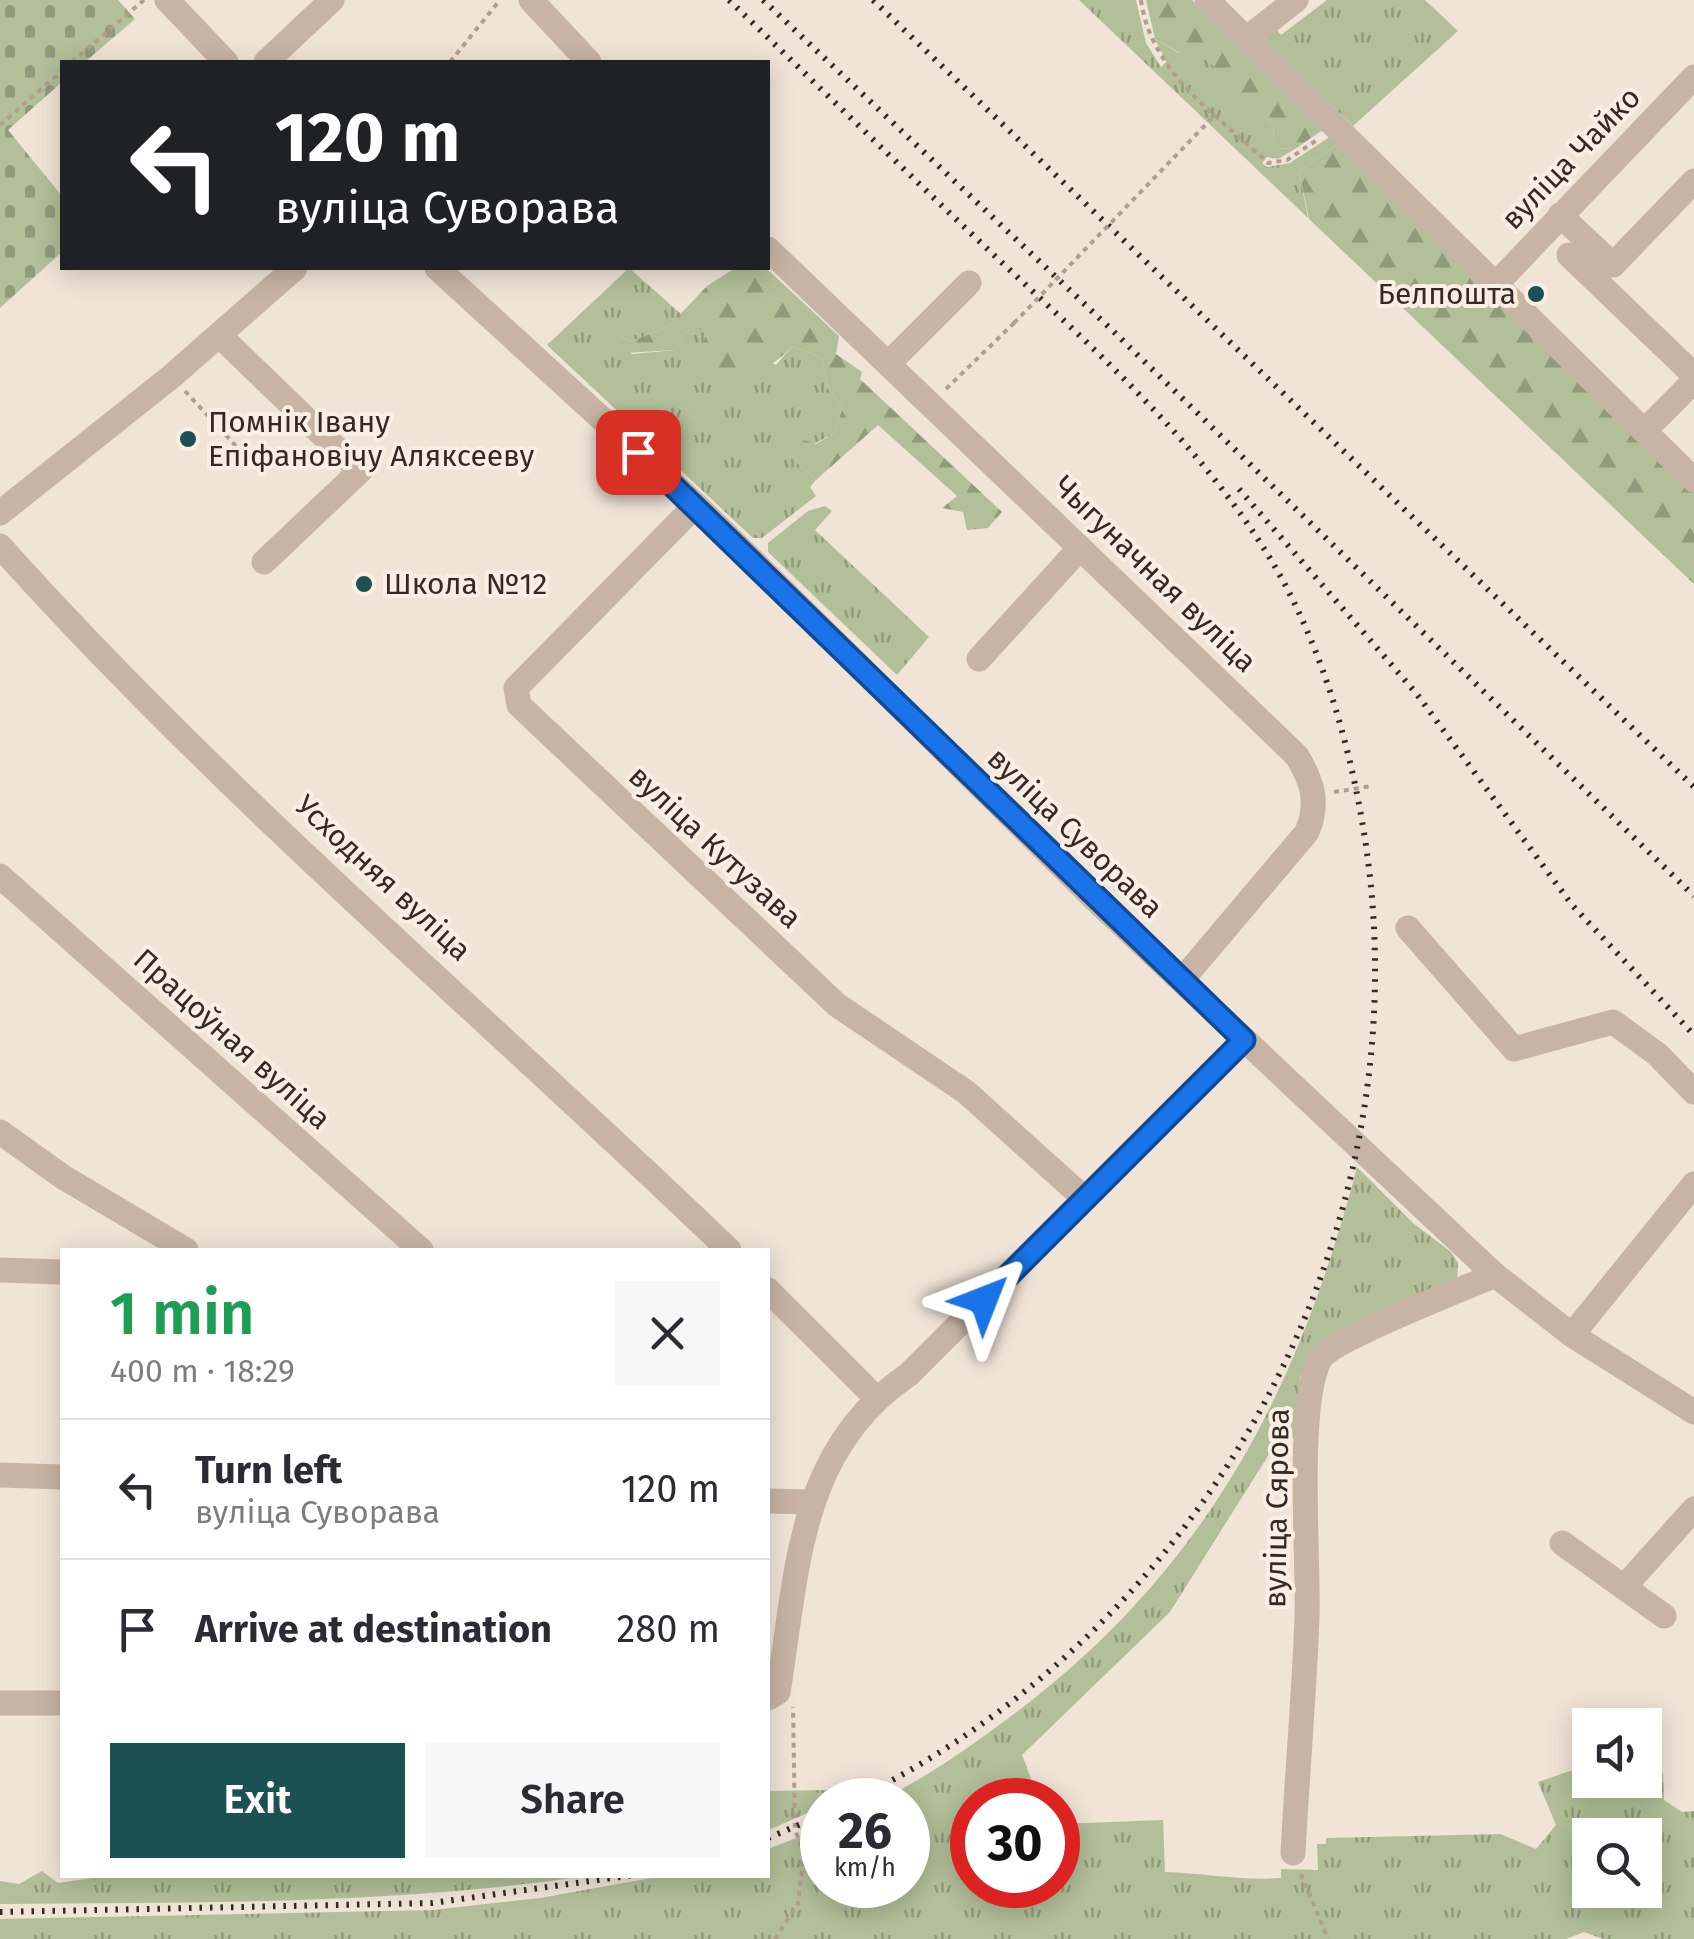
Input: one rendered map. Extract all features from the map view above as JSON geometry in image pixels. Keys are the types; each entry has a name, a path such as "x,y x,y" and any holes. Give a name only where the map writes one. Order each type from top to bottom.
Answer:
{"street":[{"path":"167,0 224,60"},
{"path":"268,60 332,0"},
{"path":"530,0 587,60"},
{"path":"1207,0 1694,480"},
{"path":"1246,38 1296,0"},
{"name":"вуліца Чайко","path":"1495,285 1694,77"},
{"path":"1560,215 1613,264 1694,181"},
{"name":"Чыгуначная вуліца","path":"770,251 1297,756 1314,794"},
{"path":"1569,255 1694,378 1644,432"},
{"path":"0,513 172,376 293,270"},
{"name":"вуліца Суворава","path":"440,270 696,505 1244,1040 1495,1275 1572,1334 1694,1412"},
{"path":"890,362 969,283"},
{"path":"219,335 360,472 264,562"},
{"name":"вуліца Кутузава","path":"696,505 516,688 519,705 838,1005 966,1092 1085,1200"},
{"name":"Усходняя вуліца","path":"0,546 69,622 275,822 727,1248"},
{"path":"979,659 1080,548"},
{"path":"1182,980 1307,832 1314,814 1314,794"},
{"name":"Працоўная вуліца","path":"0,876 419,1248"},
{"path":"1408,928 1514,1049 1613,1022 1657,1054 1694,1092"},
{"path":"773,1695 810,1502 832,1452 874,1397 908,1375 1244,1040"},
{"path":"0,1132 63,1177 183,1248"},
{"path":"1572,1334 1694,1184"},
{"path":"0,1270 60,1272"},
{"name":"вуліца Сярова","path":"1293,1853 1307,1619 1308,1413 1319,1361 1328,1351 1376,1327 1495,1275"},
{"path":"770,1295 780,1318 874,1397"},
{"path":"0,1475 60,1477"},
{"path":"770,1501 810,1502"},
{"path":"1624,1588 1694,1509"},
{"path":"1562,1543 1664,1616"},
{"path":"0,1703 60,1703"}],"path":[{"path":"74,60 144,0"},
{"path":"452,60 500,0"},
{"path":"1141,0 1151,42 1162,64 1268,163 1288,160 1337,126"},
{"path":"0,125 60,73"},
{"path":"932,403 1216,114"},
{"path":"172,376 246,457"},
{"path":"1314,794 1372,786"},
{"path":"773,1695 793,1704 795,1829 804,1854 798,1904 775,1939"},
{"path":"1293,1853 1328,1939"}],"green space":[{"path":"0,0 118,0 135,19 87,60 60,60 60,84 8,130 60,194 60,254 0,308"},
{"path":"1079,0 1136,0 1146,43 1161,67 1166,62 1155,39 1179,53 1193,44 1274,126 1273,140 1278,148 1295,149 1278,159 1267,157 1262,163 1267,167 1290,163 1331,136 1339,143 1299,171 1308,218"},
{"path":"1146,0 1192,0 1324,129 1295,149 1278,148 1273,140 1274,126 1254,106 1238,109 1218,92 1219,72 1193,45 1180,53 1155,39"},
{"path":"1327,0 1425,0 1458,31 1353,126 1266,42 1266,34 1275,28 1281,35"},
{"path":"1339,143 1694,493 1694,584 1309,219 1299,171"},
{"path":"631,270 681,314 668,327 632,341 614,334 632,354 676,350 684,333 696,327 776,365 792,346 822,358 828,389 843,408 833,434 790,456 816,480 810,487 816,496 762,538 753,538 547,345"},
{"path":"732,270 768,270 839,336 836,354 862,372 860,379 1002,512 988,528 967,530 963,512 942,508 957,496 878,425 816,480 790,456 804,440 816,444 833,434 843,408 828,389 822,358 792,346 765,367 712,373 700,357 706,333 696,327 684,333 676,350 606,354 600,345 604,337 614,334 632,341 668,327 707,286"},
{"path":"825,506 832,511 815,530 929,637 897,675 768,552 768,543 808,511"},
{"path":"1357,1167 1413,1223 1451,1252 1458,1263 1457,1283 1310,1357 1300,1377 1297,1437 1276,1443 1170,1612 1022,1755 1031,1778 950,1778 950,1908 1080,1908 1080,1823 1163,1820 1165,1872 1281,1878 1281,1869 1318,1870 1317,1844 1326,1844 1326,1838 1500,1834 1536,1849 1556,1825 1538,1782 1572,1770 1572,1798 1662,1798 1662,1772 1664,1800 1682,1812 1694,1811 1694,1939 1603,1939 1584,1932 1566,1939 0,1939 0,1919 433,1910 540,1898 651,1878 770,1878 770,1848 800,1837 800,1908 930,1908 930,1778 919,1778 1014,1714 1081,1659 1139,1600 1190,1538 1235,1472 1273,1402 1333,1250"},
{"path":"800,1790 800,1816 770,1829 770,1791"},
{"path":"42,1871 58,1883 92,1878 570,1878 370,1897 0,1904 0,1881 19,1884"}],"railway":[{"path":"729,0 1139,395 1235,506 1282,578 1313,645 1347,750 1362,821 1375,970 1363,1117 1327,1259 1269,1394 1191,1518 1095,1629 982,1724 891,1778"},
{"path":"763,0 1113,331 1694,896"},
{"path":"873,0 1694,787"},
{"path":"1239,489 1416,693 1572,905 1694,1035"},
{"path":"770,1837 800,1824"},
{"path":"0,1912 432,1903 612,1878"}],"place":[{"name":"Белпошта","path":"1536,294"},
{"name":"Помнік Івану Епіфановічу Аляксееву","path":"188,439"},
{"name":"Школа №12","path":"364,584"}],"route":[{"path":"638,452 1244,1040 984,1300"}]}
